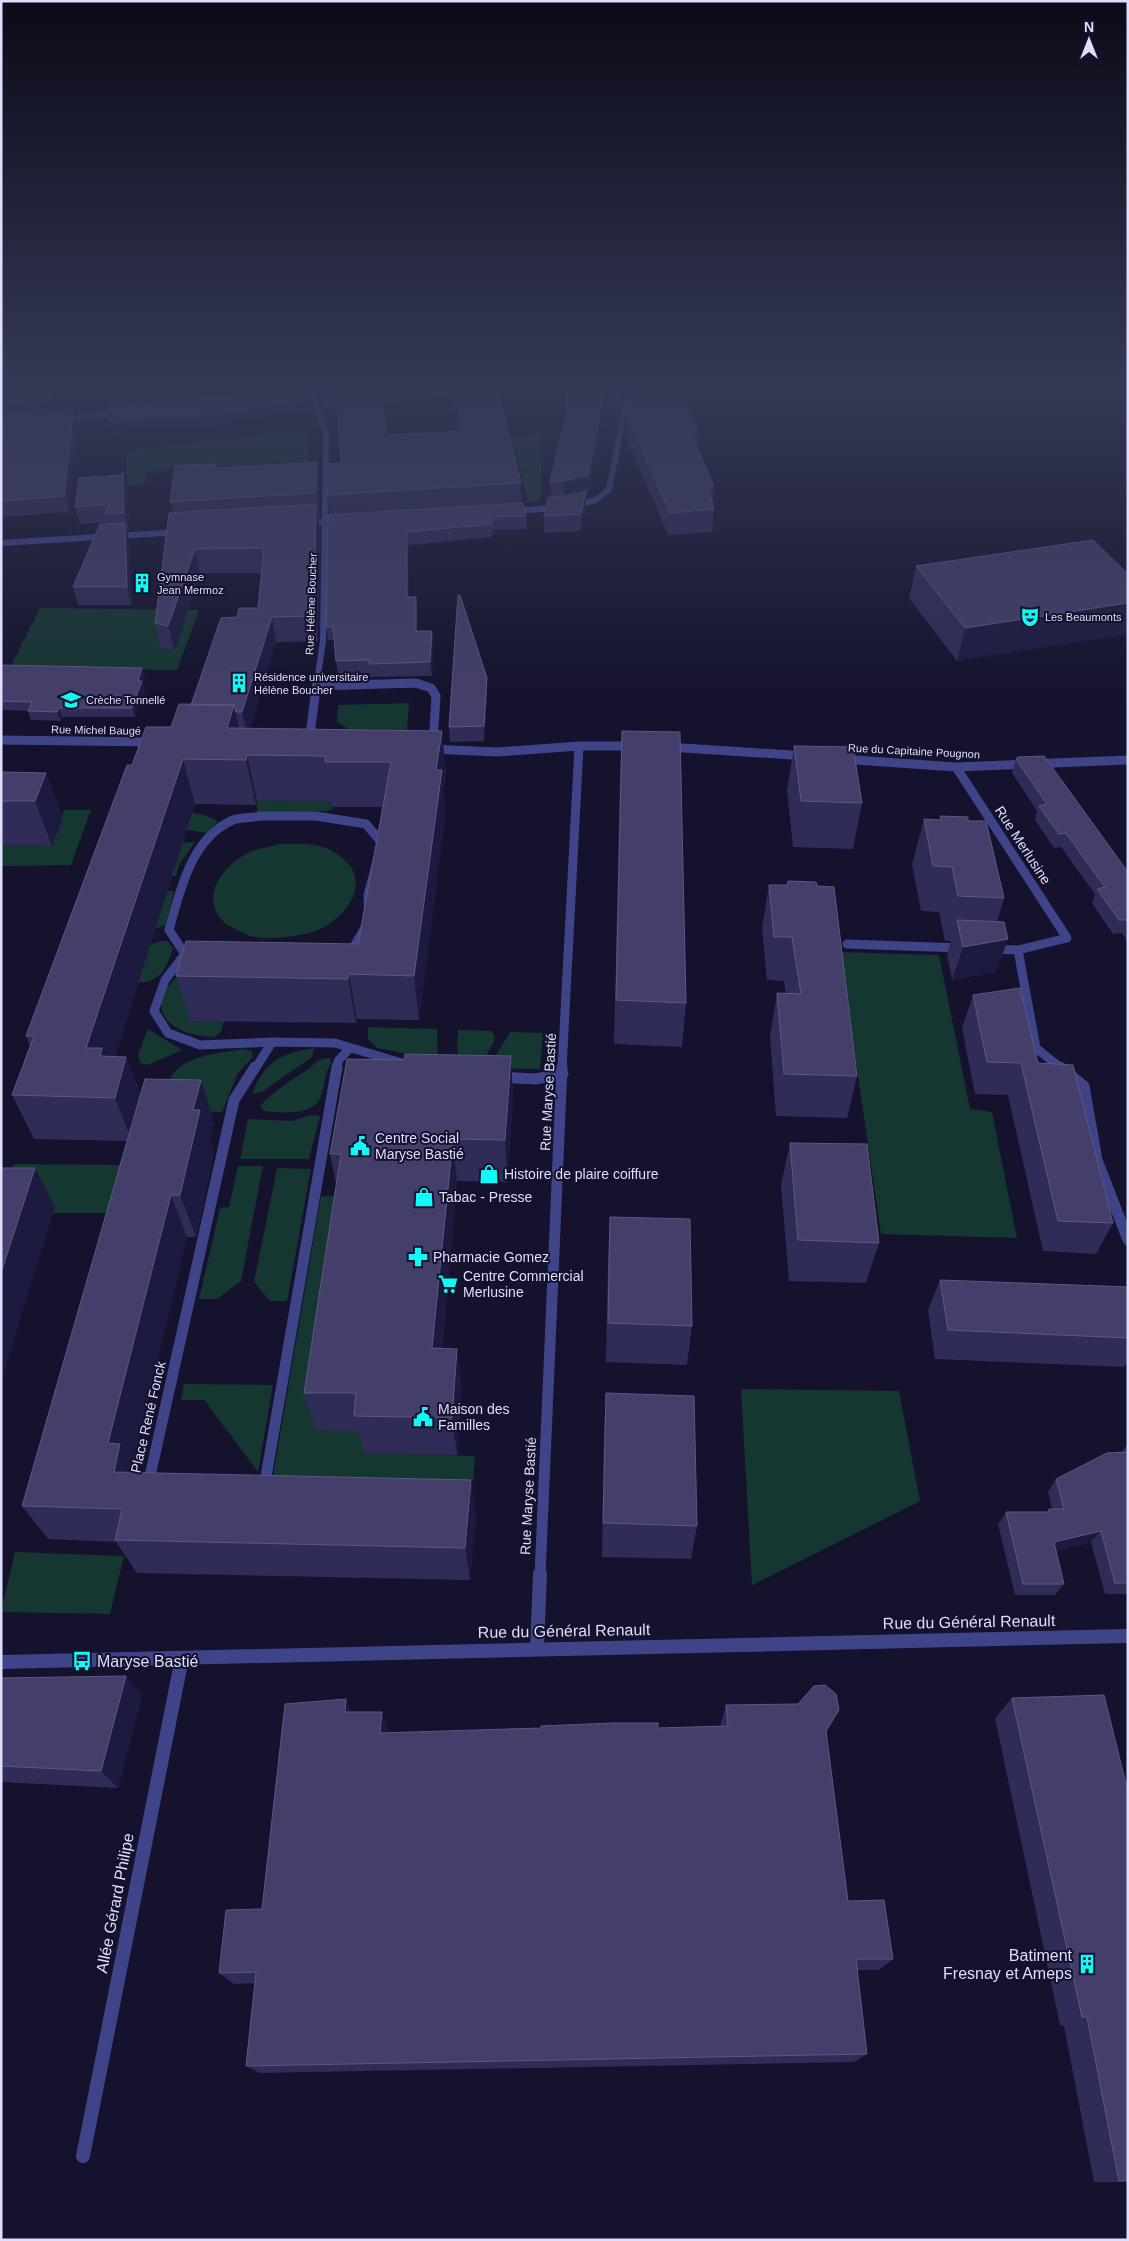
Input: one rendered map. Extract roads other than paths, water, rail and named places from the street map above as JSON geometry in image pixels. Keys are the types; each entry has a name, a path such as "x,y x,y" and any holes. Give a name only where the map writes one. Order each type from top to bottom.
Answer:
{"street":[{"name":"Rue Hélène Boucher","path":"318,745 305,745 317,686 323,641 326,493"},
{"path":"507,511 565,508 596,500 605,493"},
{"path":"296,524 344,521"},
{"path":"1,543 190,531"},
{"path":"317,686 416,683 430,687 435,691 436,696 432,749"},
{"name":"Rue Michel Baugé","path":"1,740 160,742"},
{"path":"423,749 496,752 579,746 643,746"},
{"name":"Rue Maryse Bastié","path":"537,1649 542,1493 579,746"},
{"path":"662,747 818,757"},
{"name":"Rue du Capitaine Pougnon","path":"828,758 956,767 1128,760"},
{"name":"Rue Merlusine","path":"956,767 1067,938 1018,950"},
{"path":"260,816 316,816 366,824 382,843 368,895 369,921 353,948 343,956 327,964 288,968 235,965 185,954 169,930 185,874 203,842 231,821 260,816"},
{"path":"847,944 1018,950 1036,1048 1084,1086 1097,1160 1128,1240"},
{"path":"185,954 164,980 154,1011 168,1033 200,1045 272,1042 335,1043 419,1068"},
{"name":"Place René Fonck","path":"157,1488 147,1488 234,1100 272,1042"},
{"path":"254,1488 264,1488 338,1061 350,1048"},
{"path":"488,1076 535,1078 563,1074"},
{"name":"Rue du Général Renault","path":"1,1662 1128,1636"},
{"name":"Allée Gérard Philipe","path":"83,2156 182,1658"}],"place":[{"name":"Gymnase Jean Mermoz","path":"142,583"},
{"name":"Les Beaumonts","path":"1030,617"},
{"name":"Résidence universitaire Hélène Boucher","path":"239,683"},
{"name":"Crèche Tonnellé","path":"71,700"},
{"name":"Centre Social Maryse Bastié","path":"360,1146"},
{"name":"Histoire de plaire coiffure","path":"489,1174"},
{"name":"Tabac - Presse","path":"424,1197"},
{"name":"Pharmacie Gomez","path":"418,1257"},
{"name":"Centre Commercial Merlusine","path":"448,1284"},
{"name":"Maison des Familles","path":"423,1417"},
{"name":"Maryse Bastié","path":"82,1661"},
{"name":"Batiment Fresnay et Ameps","path":"1087,1964"}]}
